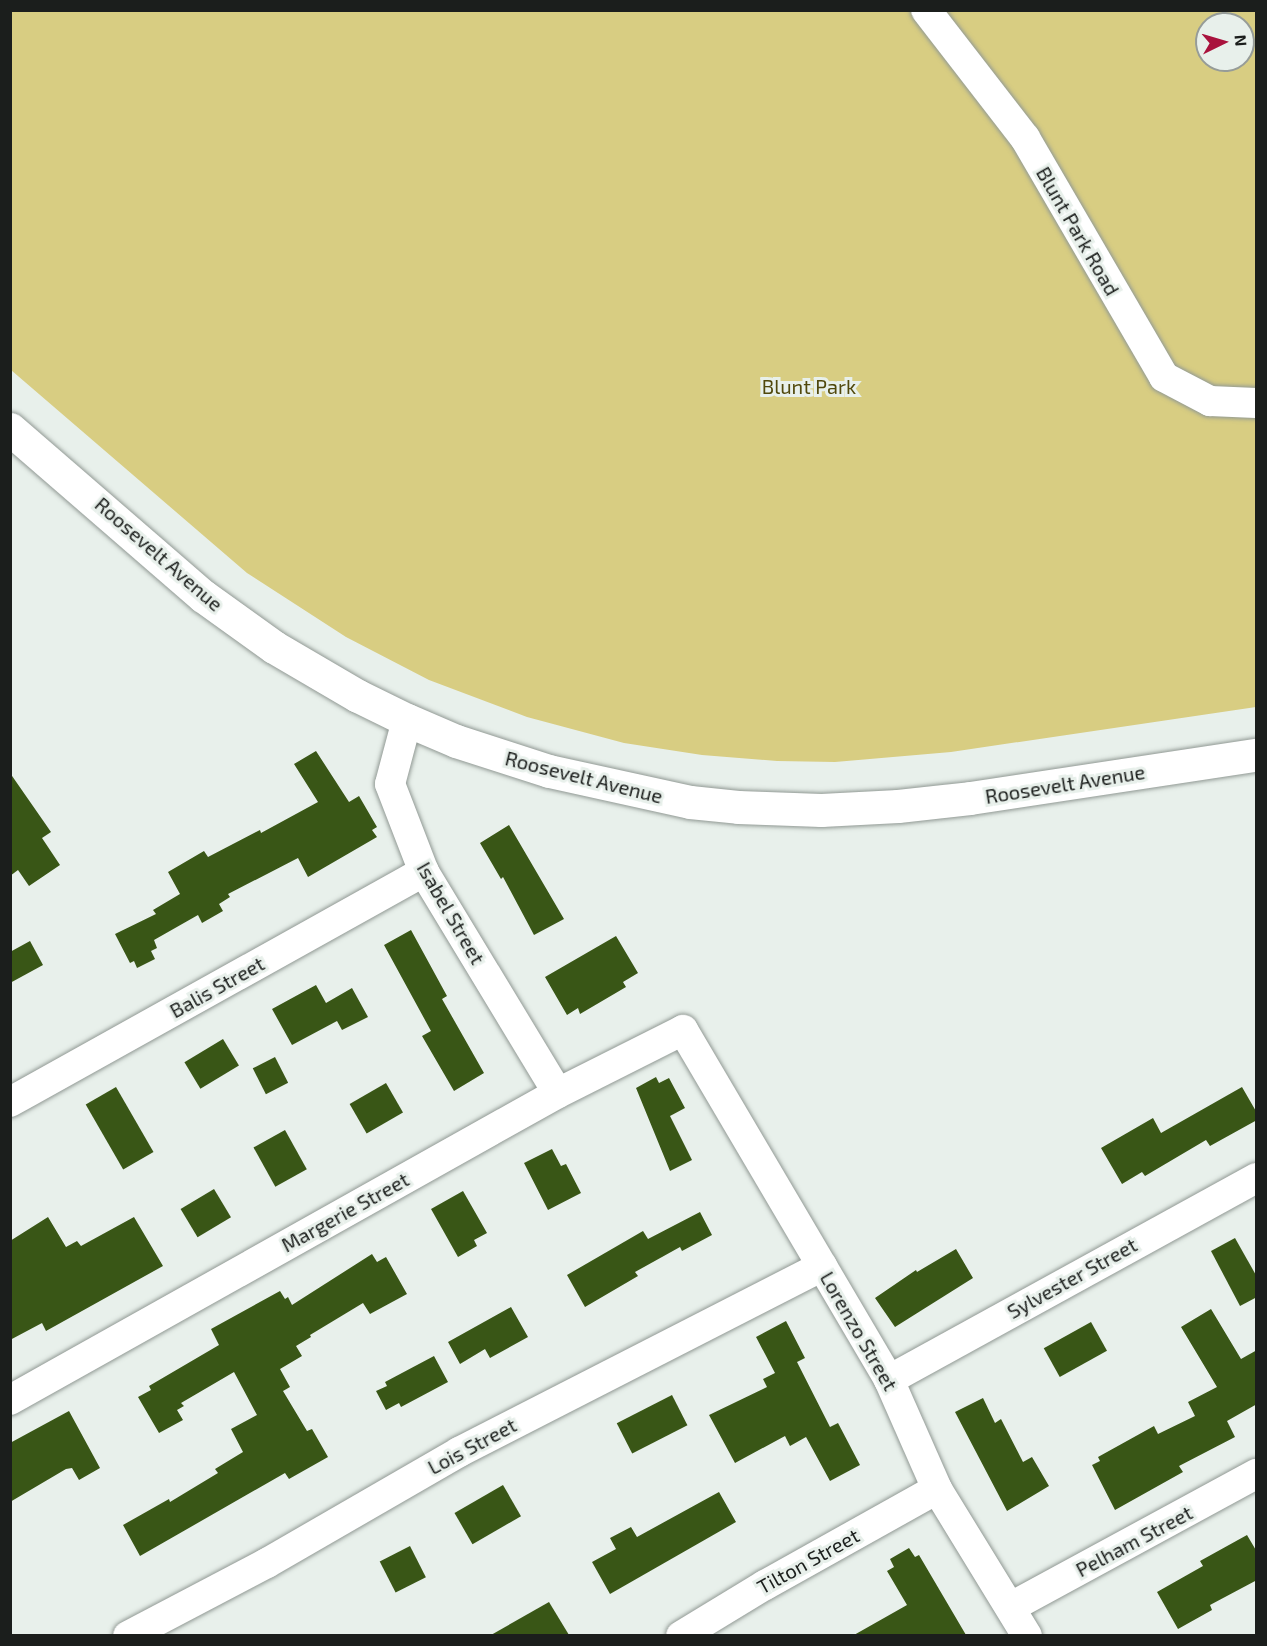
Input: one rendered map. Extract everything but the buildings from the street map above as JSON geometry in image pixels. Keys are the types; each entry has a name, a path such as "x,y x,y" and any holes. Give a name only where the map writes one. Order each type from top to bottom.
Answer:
{"main road":[{"name":"Roosevelt Avenue","path":"10,429 102,505 177,574 230,615 312,670 407,720 502,757 597,783 690,802 779,810 863,809 970,798 1257,755"}],"street":[{"name":"Blunt Park Road","path":"926,10 1025,138 1164,377 1210,402 1257,403"},
{"name":"Isabel Street","path":"407,720 390,784 424,872 558,1093"},
{"name":"Balis Street","path":"10,1102 424,872"},
{"name":"Margerie Street","path":"10,1400 558,1093 683,1030"},
{"name":"Lorenzo Street","path":"683,1030 889,1380 938,1489 1027,1635"},
{"name":"Sylvester Street","path":"889,1380 1257,1178"},
{"name":"Lois Street","path":"128,1635 267,1563 459,1452 822,1266"},
{"name":"Pelham Street","path":"1011,1608 1257,1474"},
{"name":"Tilton Street","path":"681,1635 765,1585 938,1489"}],"green space":[{"name":"Blunt Park","path":"11,11 1256,11 1256,707 951,752 835,762 777,761 702,755 624,743 527,717 429,680 346,637 247,573 11,370"}]}
